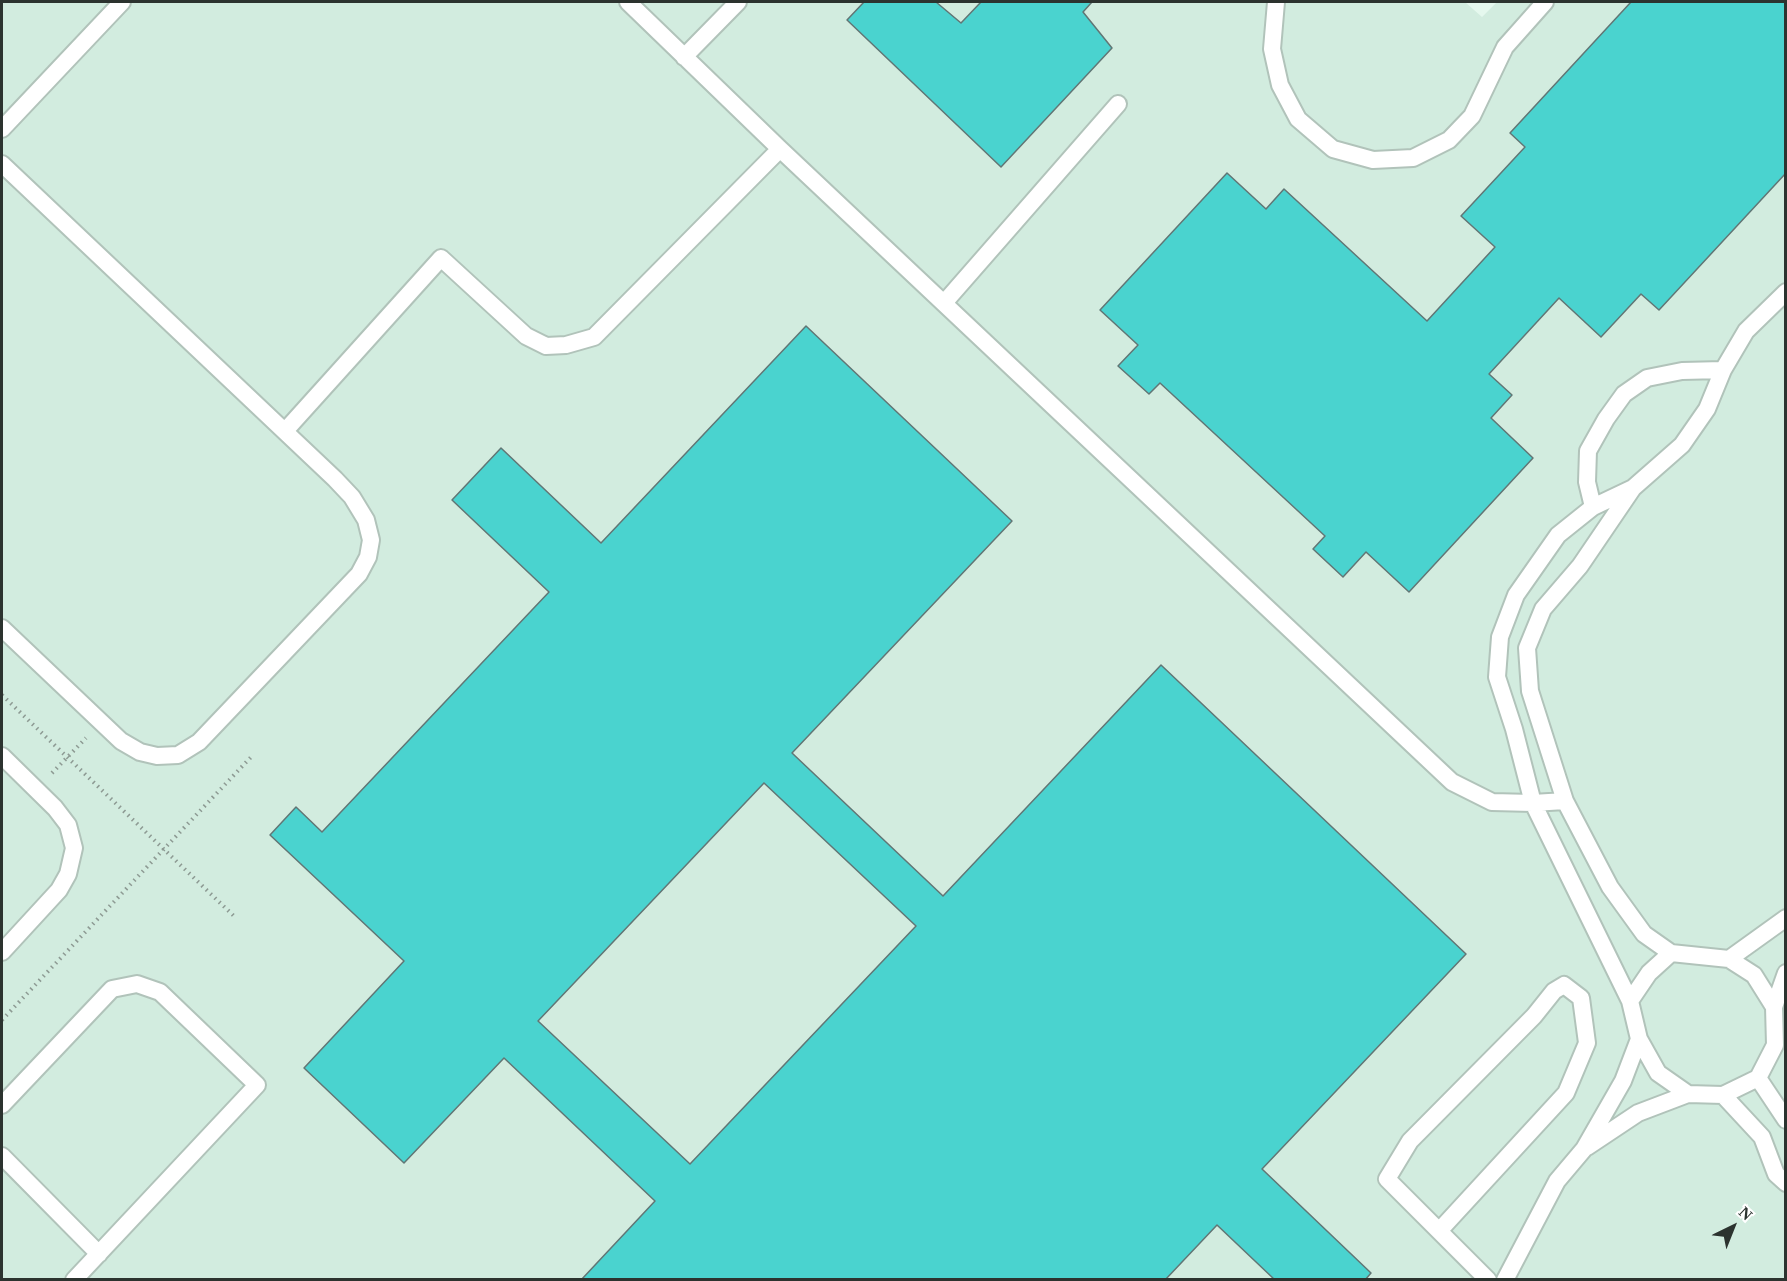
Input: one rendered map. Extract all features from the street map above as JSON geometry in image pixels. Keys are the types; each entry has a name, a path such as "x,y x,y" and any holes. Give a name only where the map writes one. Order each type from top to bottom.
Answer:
{"lane":[{"path":"2,129 122,2"},
{"path":"628,2 780,149 1452,782 1492,802 1565,801"},
{"path":"684,57 738,2"},
{"path":"1276,2 1272,49 1280,85 1298,119 1333,148 1373,160 1413,158 1449,140 1472,116 1504,47 1545,2"},
{"path":"944,303 1118,104"},
{"path":"285,431 441,258 526,336 546,346 566,345 594,337 780,149"},
{"path":"2,164 352,497 366,520 371,540 368,557 359,574 199,742 178,755 158,756 140,752 121,741 2,628"},
{"path":"1774,1007 1754,975 1729,959 1671,953 1644,934 1610,888 1565,801 1530,691 1527,648 1543,609 1580,566 1633,488 1682,445 1707,409 1723,370 1746,331 1785,292"},
{"path":"1593,507 1587,482 1588,451 1606,419 1624,394 1647,378 1682,371 1723,370"},
{"path":"1633,488 1593,507 1558,535 1516,596 1500,637 1497,677 1514,729 1533,803 1630,1001 1640,1039 1658,1073 1688,1094"},
{"path":"2,756 55,808 68,825 74,848 68,874 59,890 2,952"},
{"path":"1729,959 1785,918"},
{"path":"1630,1001 1649,973 1671,953"},
{"path":"1584,1149 1638,1113 1688,1094 1723,1095 1758,1078 1775,1045 1774,1007 1785,973"},
{"path":"2,1105 112,989 136,984 160,992 257,1085 74,1280"},
{"path":"1439,1231 1566,1093 1587,1043 1581,998 1564,985 1554,991 1534,1016 1410,1141 1387,1179 1439,1231 1488,1280"},
{"path":"1505,1280 1557,1181 1584,1149 1623,1081 1640,1039"},
{"path":"1758,1078 1785,1120"},
{"path":"1723,1095 1762,1137 1776,1174 1785,1184"},
{"path":"2,1156 99,1254"}],"path":[{"path":"2,694 236,918"},
{"path":"37,789 102,722"},
{"path":"2,1020 252,756"}],"shaded area":[{"path":"2,2 1465,2 1482,17 1497,2 1785,2 1785,1279 2,1280"}],"building":[{"path":"864,2 936,2 961,23 981,2 1092,2 1083,12 1112,48 1001,167 847,20"},
{"path":"1631,2 1786,2 1786,173 1659,310 1641,294 1601,337 1559,298 1489,374 1512,395 1491,418 1533,458 1409,592 1366,552 1343,577 1313,549 1325,536 1160,383 1149,394 1118,366 1138,345 1100,310 1227,173 1266,209 1284,189 1427,321 1495,247 1461,216 1525,147 1510,133"},
{"path":"806,326 1012,521 792,753 943,896 1161,665 1466,954 1262,1169 1371,1273 1365,1280 1275,1280 1217,1225 1165,1280 581,1280 655,1201 504,1058 404,1163 304,1068 404,961 270,835 296,807 322,832 549,592 452,500 501,448 601,543","holes":["764,783 916,926 690,1164 538,1021"]}]}
